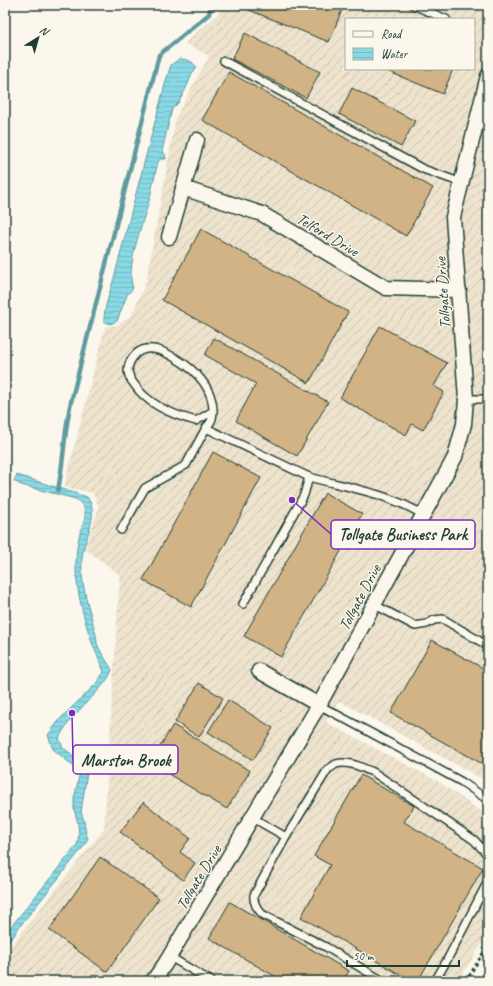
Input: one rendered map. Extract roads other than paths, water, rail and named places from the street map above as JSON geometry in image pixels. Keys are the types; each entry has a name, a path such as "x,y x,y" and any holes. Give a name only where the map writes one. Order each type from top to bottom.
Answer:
{"street":[{"name":"Tollgate Drive","path":"153,981 170,957 319,705 455,457 464,424 466,399 453,217 488,76"},
{"path":"169,237 197,140"},
{"name":"Telford Drive","path":"183,188 262,214 386,288 458,290"},
{"path":"259,671 319,705"}],"lane":[{"path":"413,5 444,18"},
{"path":"224,61 423,169 462,183"},
{"path":"121,530 146,488 186,465 212,420 213,411 209,393 202,381 194,372 167,353 146,349 136,353 131,359 128,366 129,377 137,389 169,412 196,421 213,411"},
{"path":"466,399 488,399"},
{"path":"206,428 309,477 389,498 412,507 423,515"},
{"path":"243,604 304,495 309,477"},
{"path":"375,605 415,626 427,624 434,620 443,619 488,646"},
{"path":"319,705 462,782 488,800"},
{"path":"383,981 326,947 262,914 253,900 254,895 286,837 328,769 336,764 346,763 356,765 373,772 474,840 488,855"},
{"path":"253,818 286,837"},
{"path":"435,981 488,881"},
{"path":"170,957 211,981"}],"water":[{"path":"179,59 190,61 197,68 192,73 179,102 172,109 162,151 165,154 166,159 160,159 158,162 149,201 133,257 131,279 133,288 127,295 117,321 110,324 104,321 107,302 116,273 167,77 171,65"},
{"path":"17,475 87,497 91,504 92,519 83,551 82,577 96,633 97,644 112,670 104,684 74,716 59,738 63,748 83,762 87,772 81,812 88,838 84,846 16,931 14,936 5,945 5,934 77,845 79,835 78,823 74,809 74,799 80,772 53,749 48,735 61,718 95,685 104,672 90,637 83,613 76,575 77,550 85,516 84,508 76,499 21,485 14,481"}],"waterway":[{"path":"58,490 71,402 159,55 209,14 211,5"}],"place":[{"name":"Tollgate Business Park","path":"292,500"},
{"name":"Marston Brook","path":"72,713"}]}
